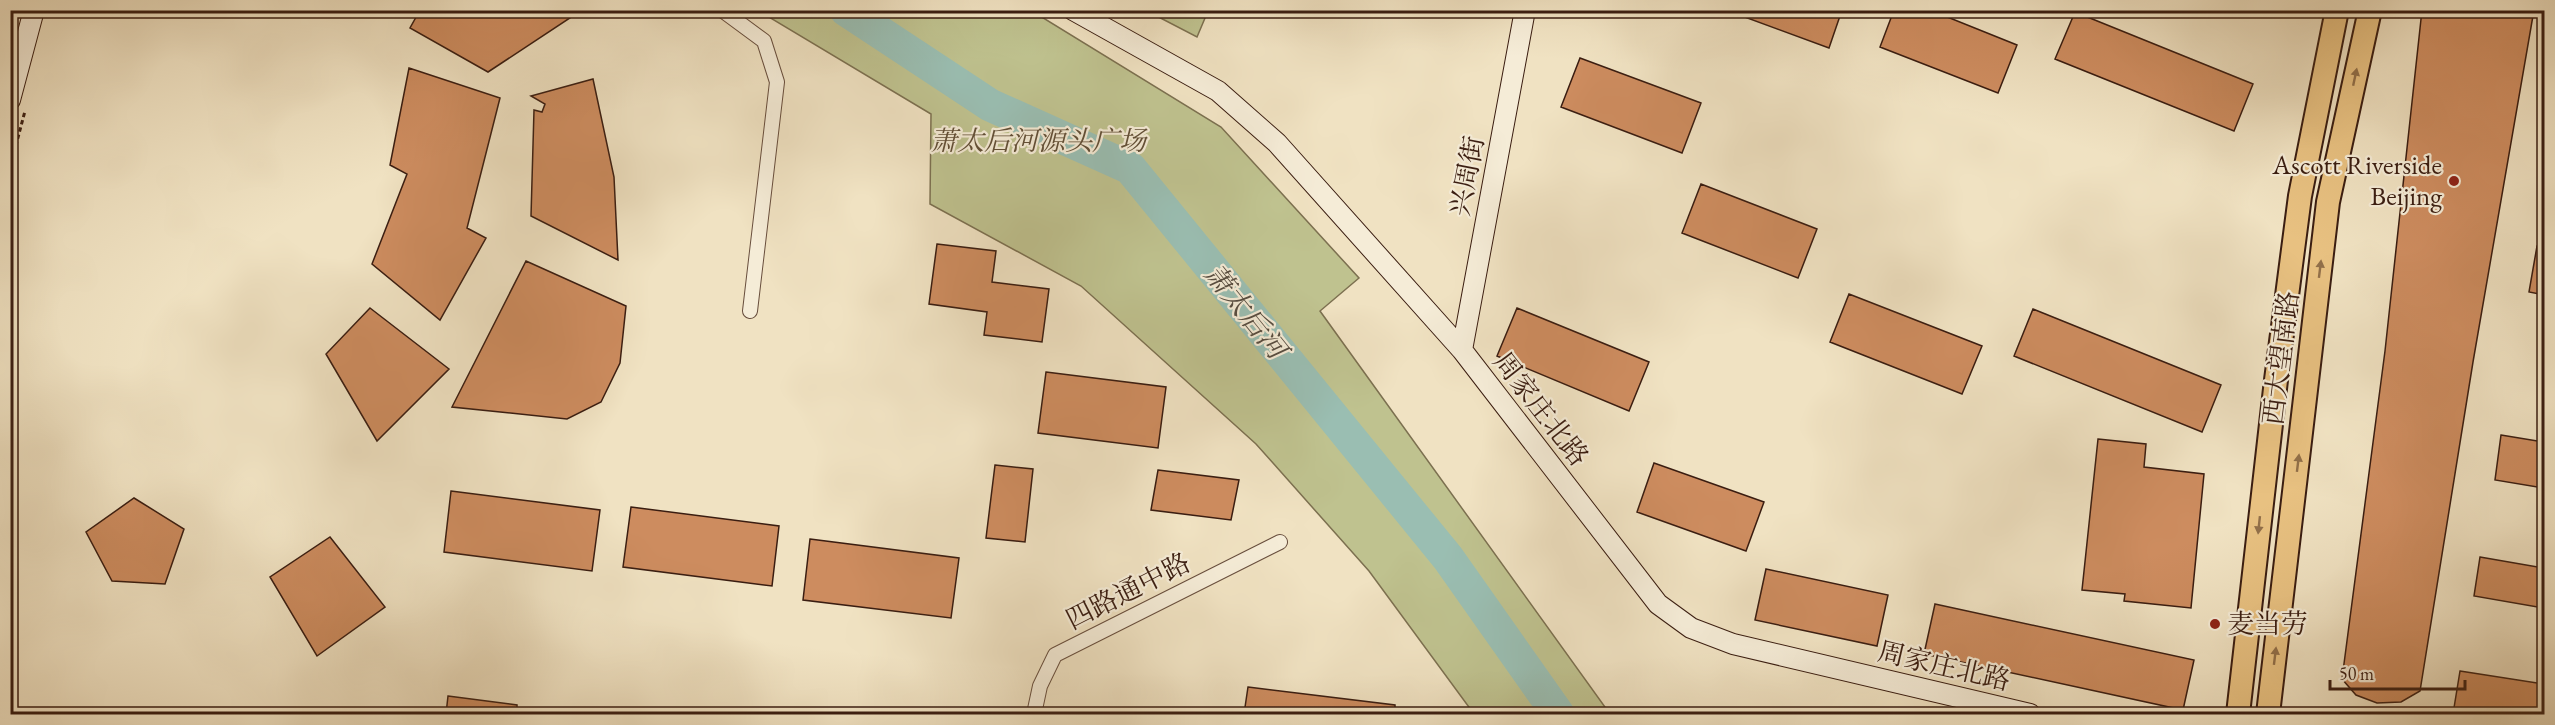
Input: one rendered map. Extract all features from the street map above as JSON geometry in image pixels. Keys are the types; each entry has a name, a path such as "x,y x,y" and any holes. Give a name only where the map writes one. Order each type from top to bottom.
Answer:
{"main road":[{"name":"西大望南路","path":"2238,714 2276,380 2300,196 2337,10"},
{"name":"西大望南路","path":"2268,714 2328,202 2370,10"}],"street":[{"path":"10,100 34,10"},
{"path":"722,10 764,41 777,82 750,311"},
{"name":"周家庄北路","path":"1073,10 1218,91 1277,143 1462,350 1658,604 1691,628 1733,645 2030,714"},
{"name":"兴周街","path":"1462,350 1525,10"},
{"name":"四路通中路","path":"1034,714 1040,686 1055,655 1281,542"}],"green space":[{"name":"萧太后河源头广场","path":"759,11 1032,11 1221,127 1359,278 1320,311 1610,714 1474,714 1369,571 1256,444 1081,286 930,204 931,114"},
{"path":"1147,11 1208,11 1197,37"}],"building":[{"path":"420,10 582,10 488,72 410,28"},
{"path":"1731,10 1842,10 1829,48 1731,12"},
{"path":"1894,10 1930,10 2017,45 1998,93 1880,47"},
{"path":"2422,10 2534,10 2473,362 2420,691 2401,702 2377,703 2356,695 2342,679 2385,351"},
{"path":"2075,12 2253,84 2234,131 2055,59"},
{"path":"1580,58 1701,103 1682,153 1561,107"},
{"path":"409,68 500,98 467,228 486,238 440,320 372,264 407,174 390,165"},
{"path":"593,79 614,177 618,260 531,216 534,110 542,112 545,104 531,96"},
{"path":"1701,184 1817,229 1798,278 1682,233"},
{"path":"937,244 996,251 992,282 1049,289 1042,342 984,335 987,312 929,304"},
{"path":"2537,246 2544,247 2544,295 2529,292"},
{"path":"526,261 626,306 620,363 601,402 567,419 452,407"},
{"path":"1849,294 1982,346 1962,394 1830,342"},
{"path":"370,308 449,369 377,441 326,354"},
{"path":"1517,308 1649,362 1629,411 1497,356"},
{"path":"2033,309 2221,385 2202,432 2014,356"},
{"path":"1046,372 1166,387 1158,448 1038,433"},
{"path":"2501,435 2544,442 2544,488 2495,480"},
{"path":"2098,439 2146,444 2144,467 2204,474 2191,608 2124,601 2125,594 2082,590"},
{"path":"1654,463 1764,502 1746,551 1637,512"},
{"path":"995,465 1033,469 1025,542 986,538"},
{"path":"1158,470 1239,480 1231,520 1151,510"},
{"path":"451,491 600,510 592,571 444,552"},
{"path":"134,498 184,529 165,584 112,581 86,532"},
{"path":"631,507 779,526 772,586 623,567"},
{"path":"330,537 385,607 317,656 270,577"},
{"path":"810,539 959,558 951,618 803,600"},
{"path":"2480,557 2544,568 2544,608 2474,596"},
{"path":"1766,569 1888,595 1877,646 1755,620"},
{"path":"1935,604 2194,660 2183,710 1924,654"},
{"path":"2460,671 2544,684 2544,714 2453,714"},
{"path":"1248,687 1395,705 1395,714 1244,714"},
{"path":"448,696 517,705 517,714 446,714"}],"waterway":[{"name":"萧太后河","path":"846,10 990,105 1130,168 1448,558 1558,714"}],"place":[{"name":"Ascott Riverside Beijing","path":"2454,181"},
{"name":"麦当劳","path":"2215,624"}]}
